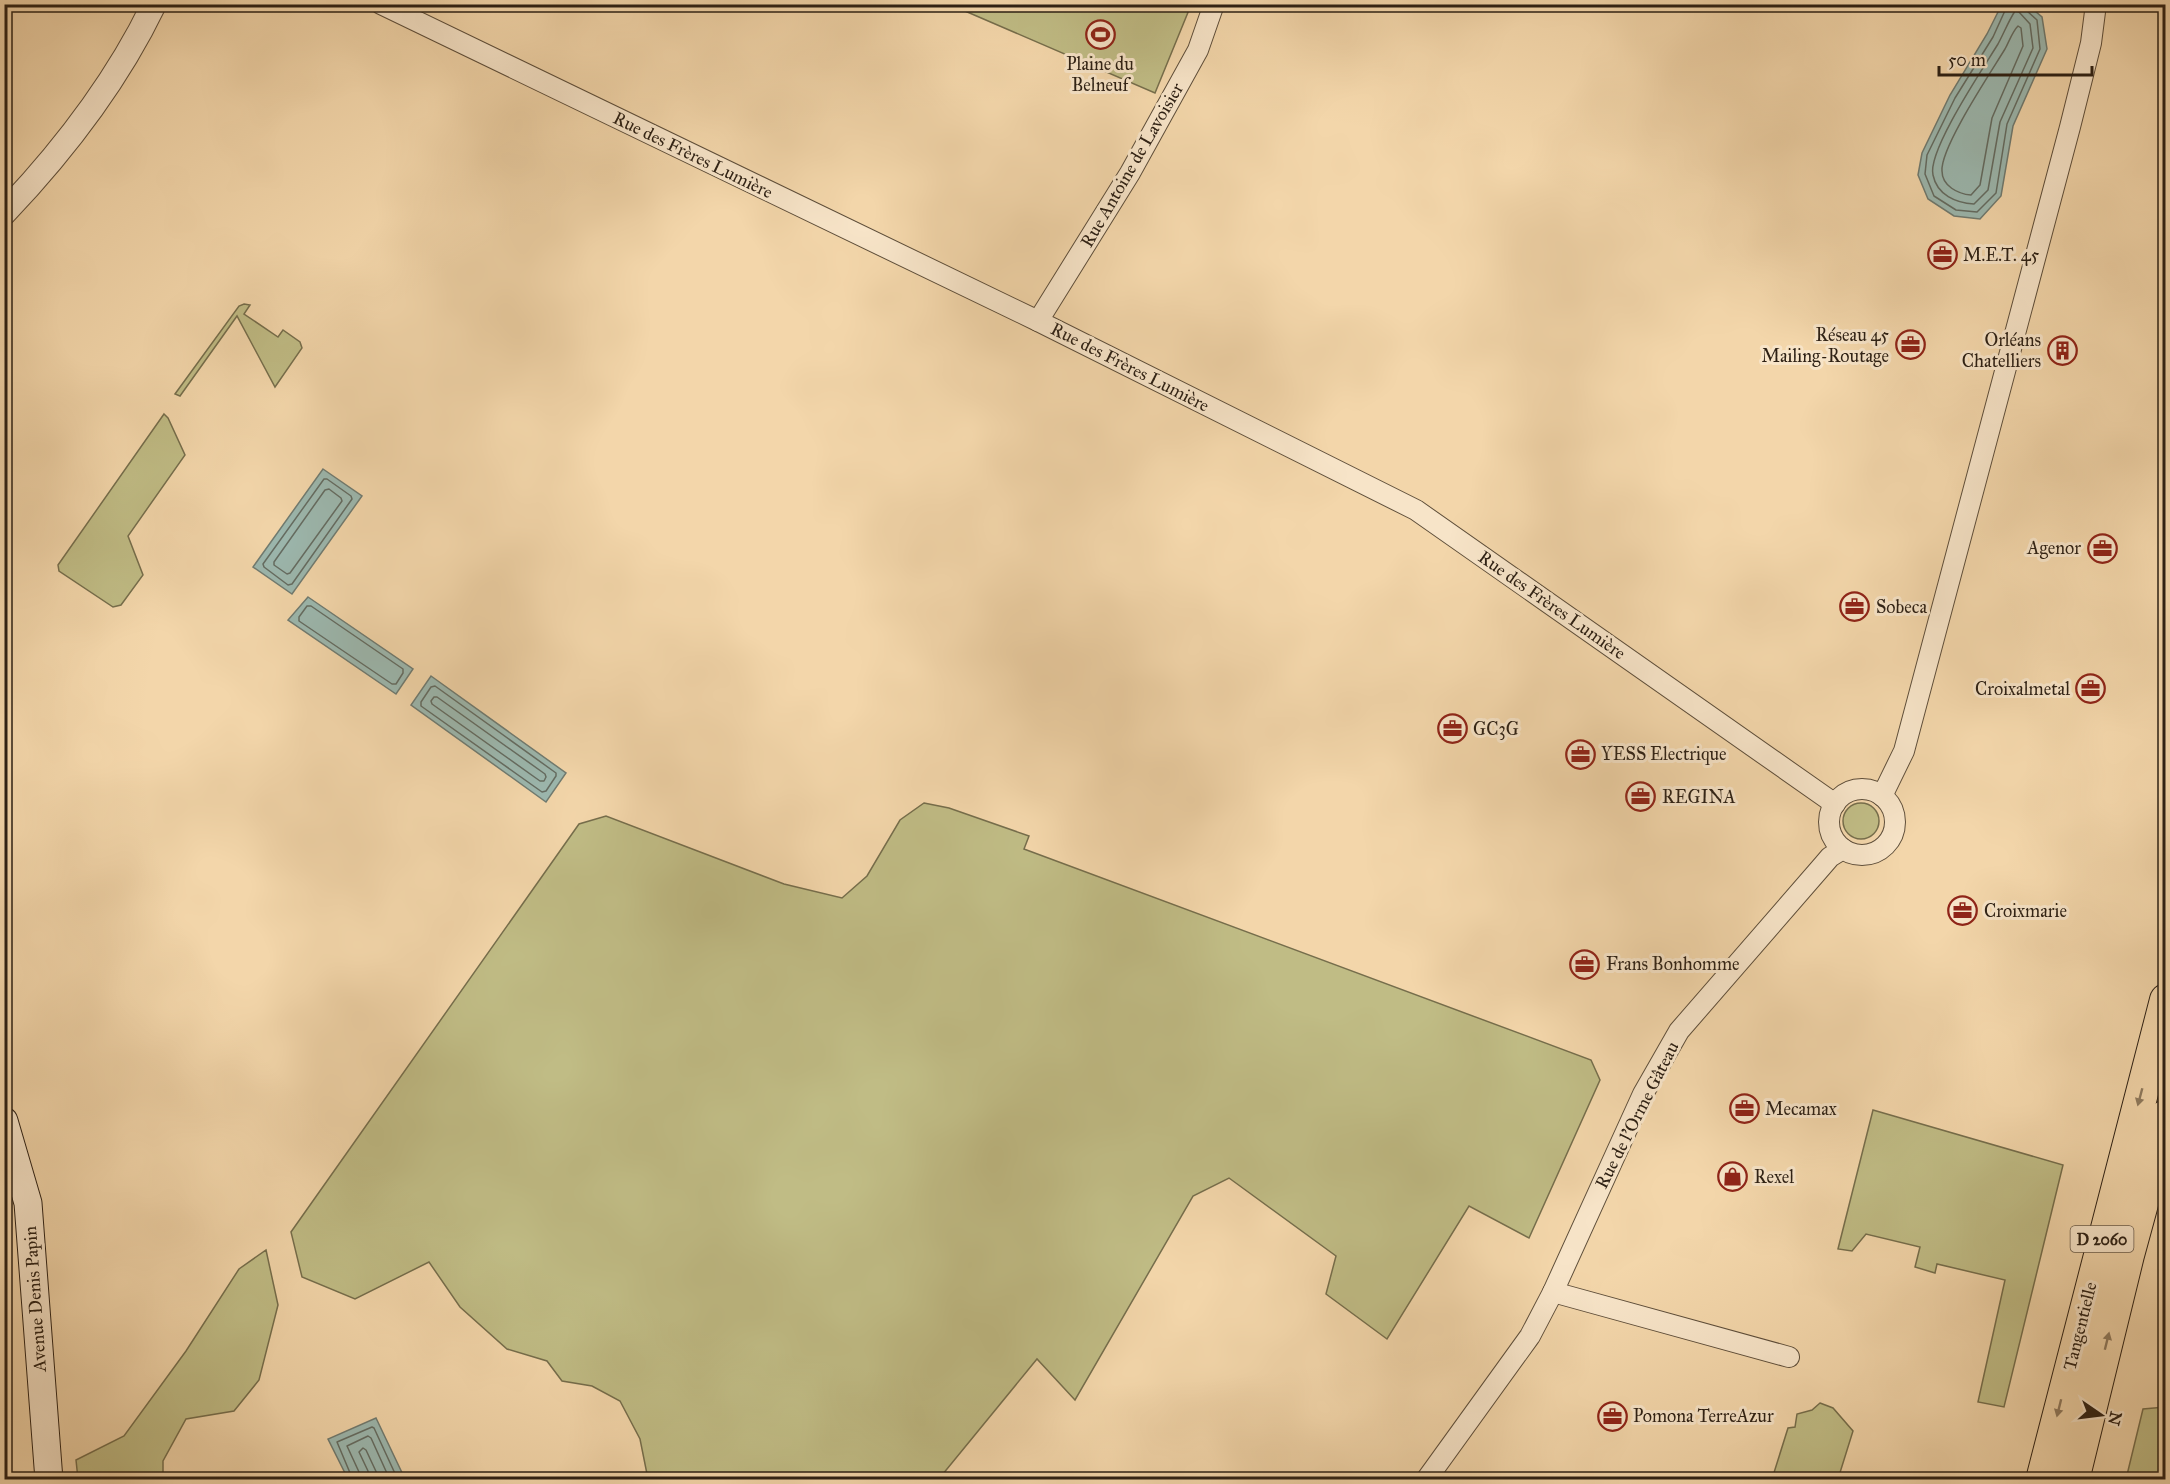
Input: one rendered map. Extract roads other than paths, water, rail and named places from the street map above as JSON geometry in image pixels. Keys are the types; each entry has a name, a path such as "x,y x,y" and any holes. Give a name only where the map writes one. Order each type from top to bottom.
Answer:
{"highway":[{"name":"Tangentielle","path":"2042,1479 2166,1000"},
{"name":"Tangentielle","path":"2073,1479 2128,1255 2166,1116"}],"main road":[{"name":"Avenue Denis Papin","path":"4,1121 28,1203 49,1479"}],"street":[{"path":"4,213 61,151 108,87 138,37 154,4"},
{"name":"Rue des Frères Lumière","path":"381,4 1038,321 1416,510 1835,804"},
{"name":"Rue Antoine de Lavoisier","path":"1038,321 1136,163 1198,50 1214,4"},
{"path":"1882,796 1904,751 2070,127 2091,43 2096,4"},
{"path":"1862,789 1882,796 1893,810 1895,823 1894,833 1889,842 1872,854 1852,854 1843,849 1836,843 1830,828 1831,812 1835,804 1842,796 1862,789"},
{"name":"Rue de l'Orme Gâteau","path":"1426,1479 1530,1336 1553,1292 1643,1094 1679,1031 1830,857 1843,849"},
{"path":"1553,1292 1789,1357"}],"water":[{"path":"2008,5 2028,5 2042,17 2047,49 2013,126 2001,196 1980,219 1954,216 1928,199 1918,175 1922,153 1950,95 2000,8"},
{"path":"323,469 362,496 292,594 253,567"},
{"path":"308,597 413,669 396,694 288,620"},
{"path":"431,676 566,773 546,802 411,705"},
{"path":"376,1418 405,1479 348,1479 328,1439"}],"place":[{"name":"Plaine du Belneuf","path":"1100,35"},
{"name":"M.E.T. 45","path":"1942,255"},
{"name":"Réseau 45 Mailing-Routage","path":"1910,345"},
{"name":"Orléans Chatelliers","path":"2062,350"},
{"name":"Agenor","path":"2102,548"},
{"name":"Sobeca","path":"1855,607"},
{"name":"Croixalmetal","path":"2091,689"},
{"name":"GC3G","path":"1452,729"},
{"name":"YESS Electrique","path":"1580,754"},
{"name":"REGINA","path":"1641,797"},
{"name":"Croixmarie","path":"1963,911"},
{"name":"Frans Bonhomme","path":"1585,964"},
{"name":"Mecamax","path":"1744,1109"},
{"name":"Rexel","path":"1733,1177"},
{"name":"Pomona TerreAzur","path":"1612,1416"}]}
